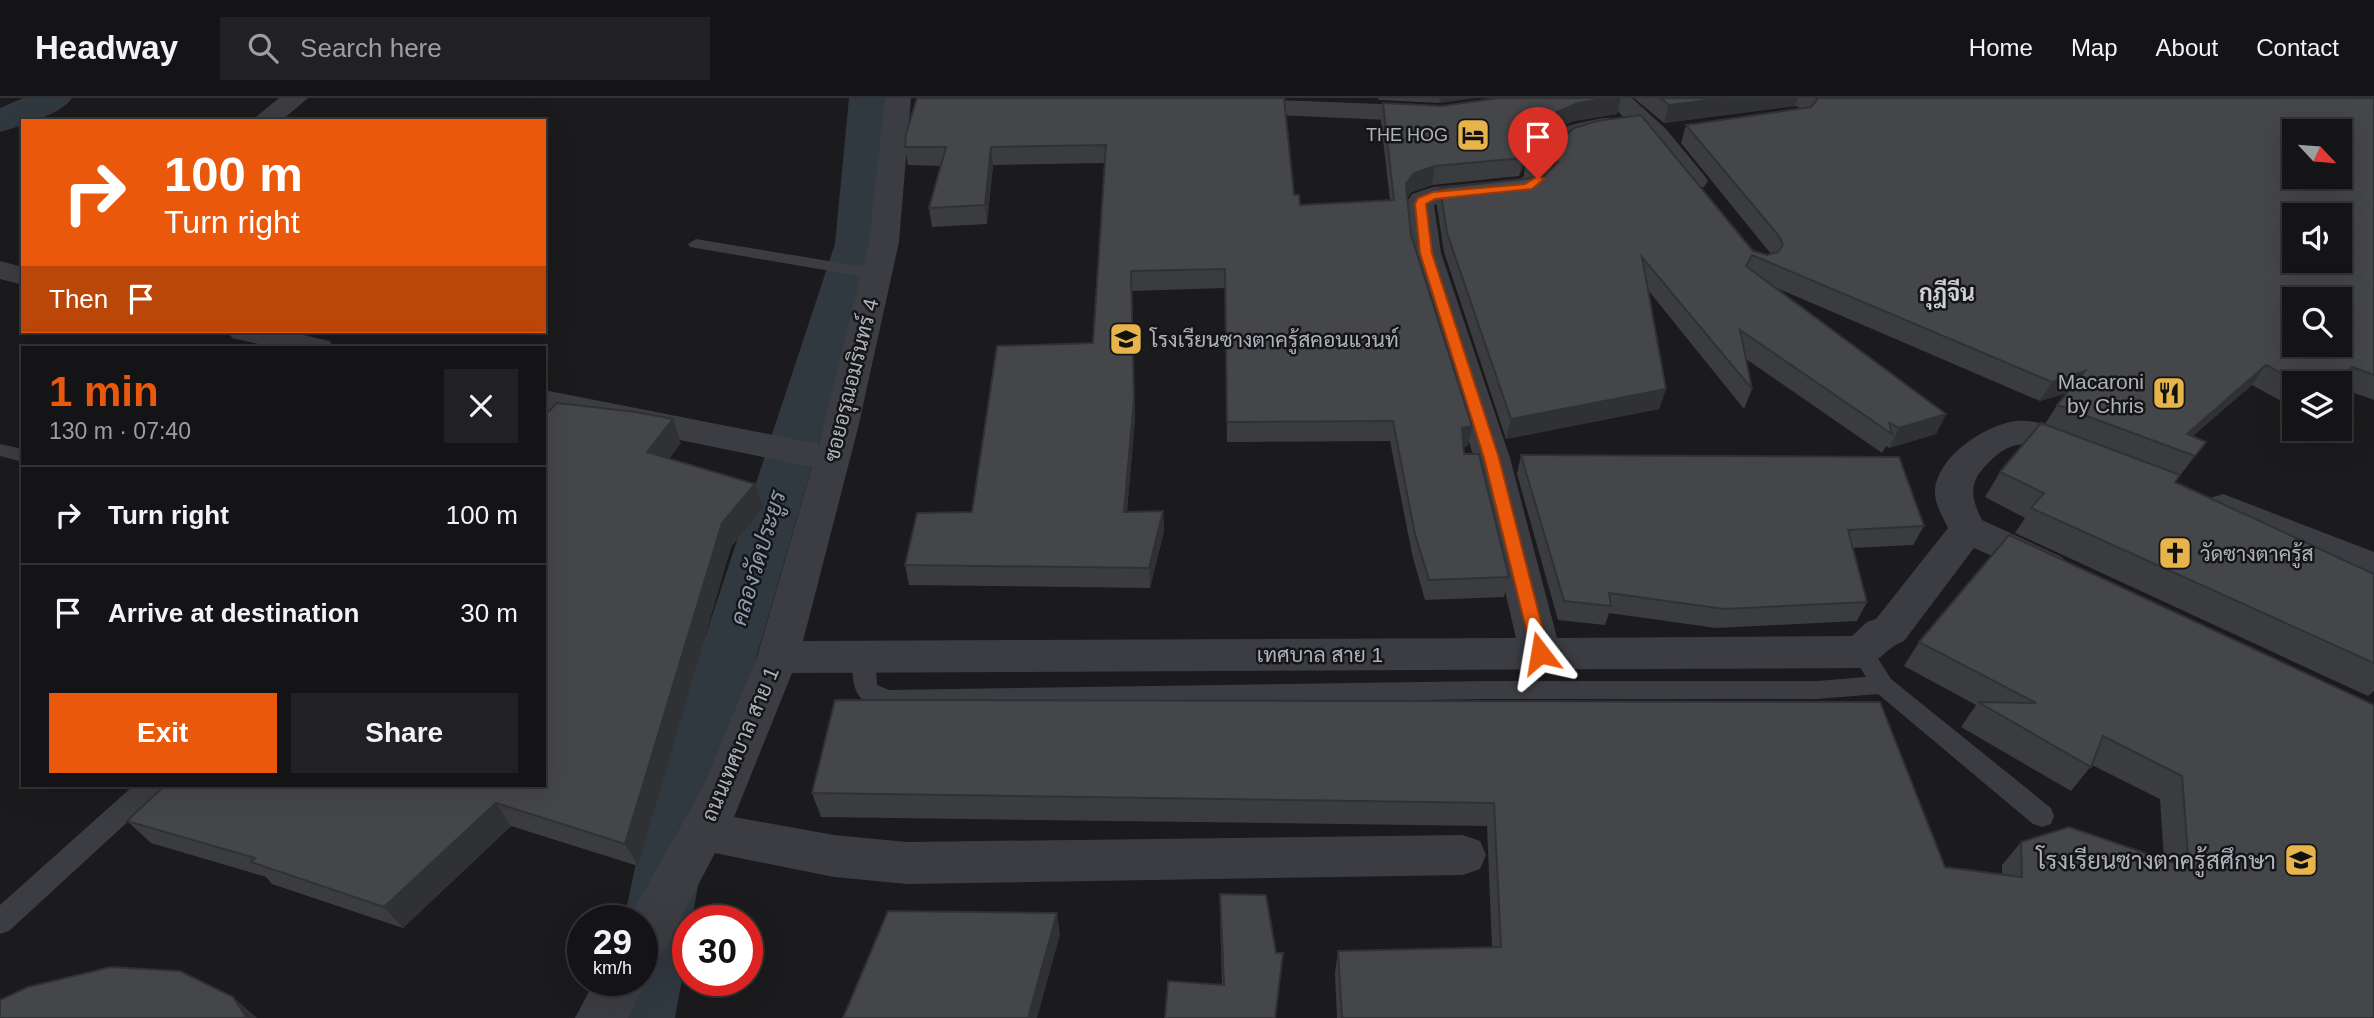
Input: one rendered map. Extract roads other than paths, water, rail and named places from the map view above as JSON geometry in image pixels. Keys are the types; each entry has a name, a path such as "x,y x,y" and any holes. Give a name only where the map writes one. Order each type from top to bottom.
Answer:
{"street":[{"path":"267,119 295,98"},
{"name":"ซอยอรุณอมรินทร์ 4","path":"778,657 832,459 857,271 884,242 898,98"},
{"path":"1617,98 1650,128 1708,199"},
{"path":"1203,104 1282,102 1438,114 1464,112"},
{"path":"1540,653 1492,458 1426,253 1420,204 1422,200 1433,196 1528,187 1538,179 1539,159 1544,150 1555,141 1598,127 1685,132"},
{"path":"0,270 21,275"},
{"path":"252,333 309,346"},
{"path":"546,404 832,459"},
{"path":"2079,581 1968,528 1954,491 1959,473 1987,444 2008,433 2026,432 2115,465"},
{"path":"2193,496 2374,567"},
{"path":"1872,669 1881,633 1890,630 1968,528"},
{"name":"เทศบาล สาย 1","path":"778,657 1540,653 1872,669"},
{"name":"ถนนเทศบาล สาย 1","path":"658,913 723,793 778,657"},
{"path":"699,838 907,863 1463,855"},
{"path":"601,1018 613,996"}],"lane":[{"path":"696,244 857,271"},
{"path":"0,450 21,455"},
{"path":"864,656 866,687 871,694 888,699 1489,690 1817,690 1872,669 2042,816"},
{"path":"0,922 149,787"}],"waterway":[{"path":"0,121 54,98"},
{"name":"คลองวัดประยูร","path":"639,1018 678,816 856,244 867,98"}],"place":[{"name":"THE HOG","path":"1473,135"},
{"name":"โรงเรียนซางตาครู้สคอนแวนท์","path":"1126,339"},
{"name":"Macaroni by Chris","path":"2169,393"},
{"name":"วัดซางตาครู้ส","path":"2175,553"},
{"name":"โรงเรียนซางตาครู้สศึกษา","path":"2301,860"}],"district":[{"name":"กุฎีจีน","path":"1947,293"}]}
